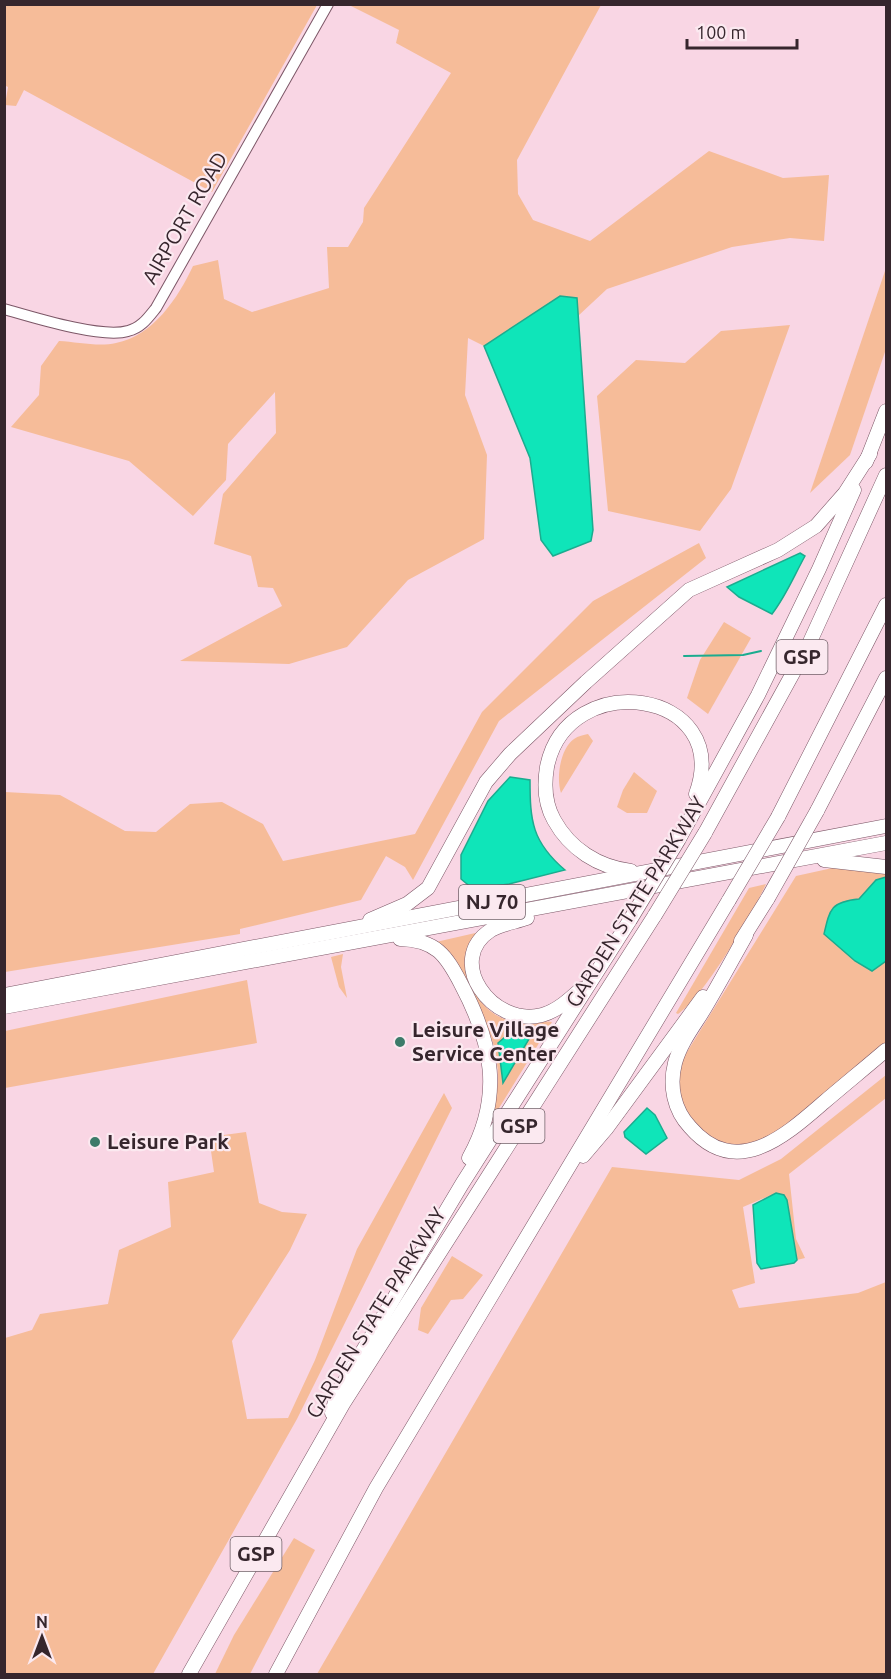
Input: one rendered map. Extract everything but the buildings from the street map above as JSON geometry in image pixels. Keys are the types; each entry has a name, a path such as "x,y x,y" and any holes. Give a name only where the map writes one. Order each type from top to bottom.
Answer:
{"highway":[{"path":"325,1435 337,1394 462,1184 679,839 758,695 792,628 870,454 886,411"},
{"path":"342,931 407,904 428,888 479,792 510,754 658,615 689,590 778,550 816,526 845,494 870,454"},
{"name":"GARDEN STATE PARKWAY","path":"189,1674 325,1435 403,1308 655,915 705,833 809,644 886,475"},
{"name":"GSP","path":"276,1674 360,1517 778,817 886,605"},
{"path":"886,678 817,811 682,1047 672,1079 676,1103 688,1125 699,1137 731,1150 749,1150 771,1144 789,1132 886,1050"},
{"path":"641,872 621,870 595,861 578,850 560,831 550,813 545,783 549,759 570,725 596,707 629,701 655,705 681,721 692,732 703,755 703,771 691,817"},
{"name":"NJ 70","path":"4,995 886,826"},
{"name":"NJ 70","path":"4,1007 886,843"},
{"path":"807,859 886,867"},
{"path":"547,907 534,916 492,929 483,937 477,945 473,963 481,992 499,1010 524,1017 544,1015 591,980"},
{"path":"558,1185 606,1129 746,934"},
{"path":"380,938 418,941 444,954 473,1006 483,1030 490,1065 490,1097 485,1124 463,1170 462,1184"}],"street":[{"name":"AIRPORT ROAD","path":"4,309 105,333 128,331 145,321 156,308 328,4"}],"shaded area":[{"path":"4,5 317,5 212,192 24,90 16,106 5,105 8,87 4,85"},
{"path":"349,5 601,5 517,160 518,194 533,220 590,241 709,151 783,178 829,175 824,241 790,238 732,247 607,289 578,316 577,298 560,296 484,346 468,338 465,395 487,455 484,539 408,580 347,647 289,664 180,661 282,606 273,588 258,587 251,556 214,544 223,494 276,433 275,392 228,444 226,480 193,516 129,461 11,427 39,395 41,366 59,341 109,344 142,333 172,303 193,266 218,260 224,299 252,312 329,288 327,247 348,247 363,222 364,208 451,73 396,43 399,30"},
{"path":"886,268 886,349 850,455 810,493"},
{"path":"560,296 577,298 593,530 591,541 553,556 541,540 530,458 484,346"},
{"path":"790,325 731,489 700,531 608,511 597,396 636,360 685,363 721,331"},
{"path":"699,543 706,558 499,721 413,880 405,867 386,856 361,900 240,929 240,934 5,972 5,792 60,795 125,831 156,832 190,804 222,802 263,824 283,861 415,834 482,712 593,601"},
{"path":"800,553 805,556 772,614 739,597 727,587"},
{"path":"724,622 751,638 708,714 687,698 700,660"},
{"path":"588,734 593,741 561,793 559,772 565,750 574,739"},
{"path":"634,772 657,791 647,813 627,813 617,807 623,790"},
{"path":"510,777 530,780 532,819 535,830 546,850 565,870 509,884 473,889 461,879 461,855 488,801"},
{"path":"837,867 886,872 886,1046 805,1117 770,1140 741,1148 719,1141 700,1130 687,1116 679,1089 682,1060 796,876"},
{"path":"886,877 886,961 872,971 855,961 824,934 833,908 843,902 859,899 876,880"},
{"path":"766,884 739,934 714,973 689,1005 678,1014 676,1013 749,888"},
{"path":"484,931 467,974 482,1003 497,1016 517,1023 552,1022 488,1126 497,1090 498,1069 494,1049 480,1011 436,942"},
{"path":"343,954 341,967 347,998 339,987 331,957"},
{"path":"247,980 257,1043 5,1088 5,1031"},
{"path":"511,1032 532,1034 503,1083 498,1043"},
{"path":"886,1075 886,1098 789,1174 796,1239 805,1258 797,1260 776,1193 743,1207 755,1283 732,1290 739,1308 858,1293 886,1282 886,1674 317,1674 612,1167 739,1180 781,1159"},
{"path":"444,1093 452,1108 297,1419 153,1674 5,1674 5,1338 32,1330 40,1314 108,1304 119,1250 171,1227 168,1182 214,1172 209,1137 246,1132 259,1203 282,1212 307,1214 290,1250 232,1341 247,1419 288,1418 315,1360 357,1249"},
{"path":"647,1108 655,1115 667,1138 646,1154 625,1137 624,1132"},
{"path":"776,1193 784,1195 787,1200 797,1260 794,1263 761,1269 757,1263 753,1205"},
{"path":"452,1256 483,1275 463,1299 451,1300 428,1334 418,1330 421,1308"},
{"path":"294,1538 315,1550 250,1674 215,1674 234,1635"}],"waterway":[{"path":"684,656 743,655 761,651"}],"place":[{"name":"Leisure Village Service Center","path":"400,1042"},
{"name":"Leisure Park","path":"95,1142"}]}
